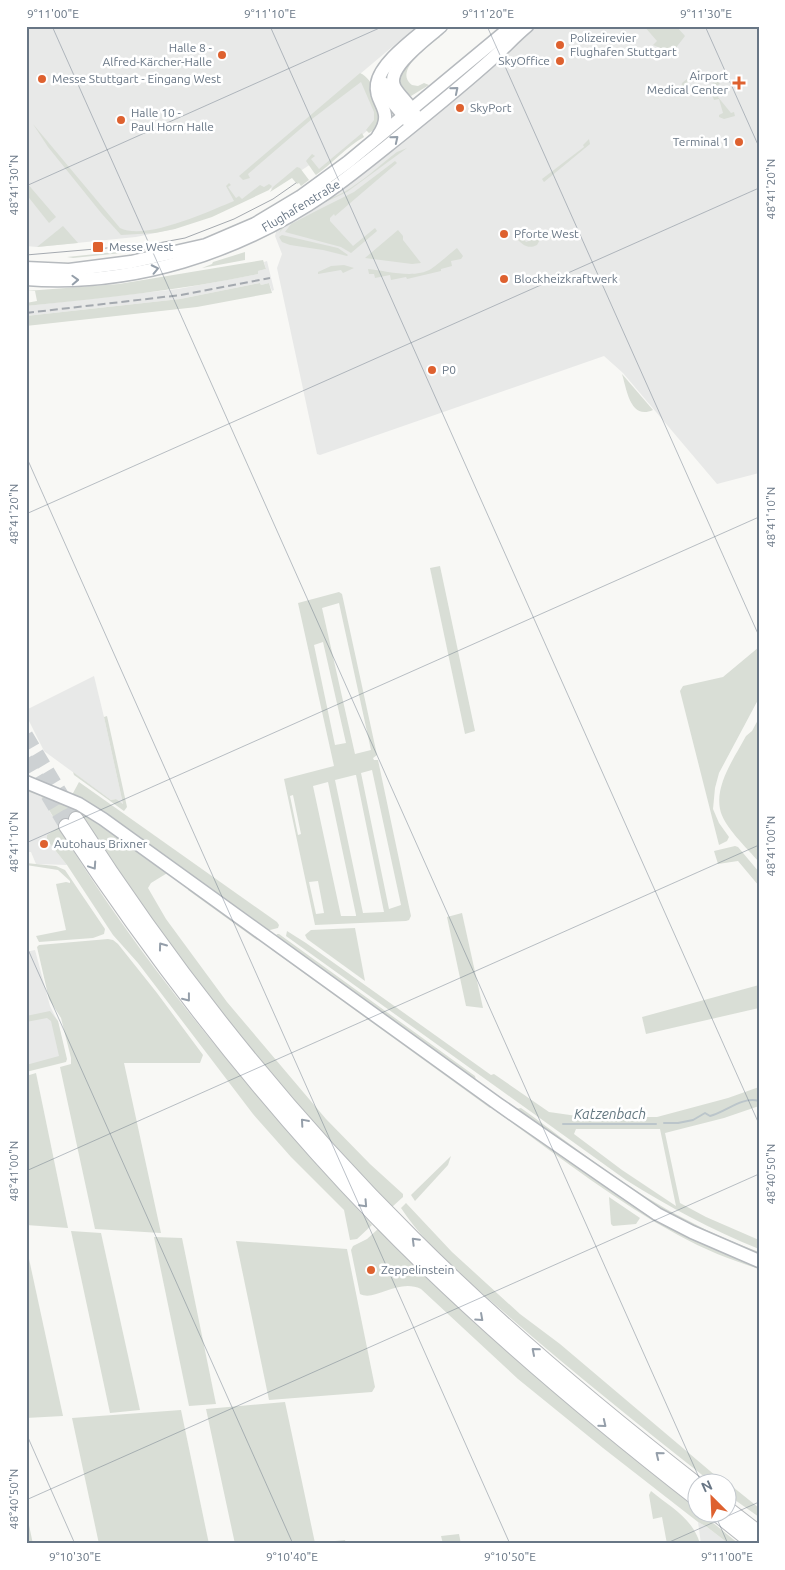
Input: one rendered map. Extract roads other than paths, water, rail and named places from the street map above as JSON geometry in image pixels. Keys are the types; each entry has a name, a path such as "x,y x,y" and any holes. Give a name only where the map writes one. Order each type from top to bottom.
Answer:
{"highway":[{"path":"688,1477 585,1394 501,1321 414,1240 348,1171 270,1084 202,999 71,822 131,922 191,1003 274,1105 350,1190 430,1270 506,1341 688,1492"},
{"path":"738,1517 759,1533"},
{"path":"726,1522 754,1544"}],"main road":[{"path":"372,143 383,128 385,119 384,108 376,88 378,79 387,63 429,26"},
{"path":"412,119 394,86 393,75 402,62 441,26"},
{"name":"Flughafenstraße","path":"26,279 106,278 168,266 219,249 259,232 340,183 512,26"},
{"name":"Flughafenstraße","path":"26,268 69,270 108,266 206,245 237,232 273,214 317,185 372,143 412,119 494,57 527,26"},
{"path":"382,73 386,93 412,119"},
{"path":"26,782 79,804 103,819 498,1104 657,1214 692,1232 759,1261"}],"waterway":[{"name":"Katzenbach","path":"664,1123 693,1120 705,1113 710,1116 716,1114 740,1102 759,1101"},
{"name":"Katzenbach","path":"563,1124 656,1124"}],"tunnel":[{"path":"26,735 76,819"},
{"path":"26,759 66,826"}],"tram line":[{"path":"26,255 153,244 185,238 234,219 273,199 296,183"}],"railway":[{"path":"26,313 181,295 270,278"}],"place":[{"name":"Polizeirevier Flughafen Stuttgart","path":"560,45"},
{"name":"Halle 8 - Alfred-Kärcher-Halle","path":"222,55"},
{"name":"SkyOffice","path":"560,61"},
{"name":"Messe Stuttgart - Eingang West","path":"42,79"},
{"name":"Airport Medical Center","path":"739,83"},
{"name":"SkyPort","path":"460,108"},
{"name":"Halle 10 - Paul Horn Halle","path":"121,120"},
{"name":"Terminal 1","path":"739,142"},
{"name":"Pforte West","path":"504,234"},
{"name":"Messe West","path":"98,247"},
{"name":"Blockheizkraftwerk","path":"504,279"},
{"name":"P0","path":"432,370"},
{"name":"Autohaus Brixner","path":"44,844"},
{"name":"Zeppelinstein","path":"371,1270"}]}
